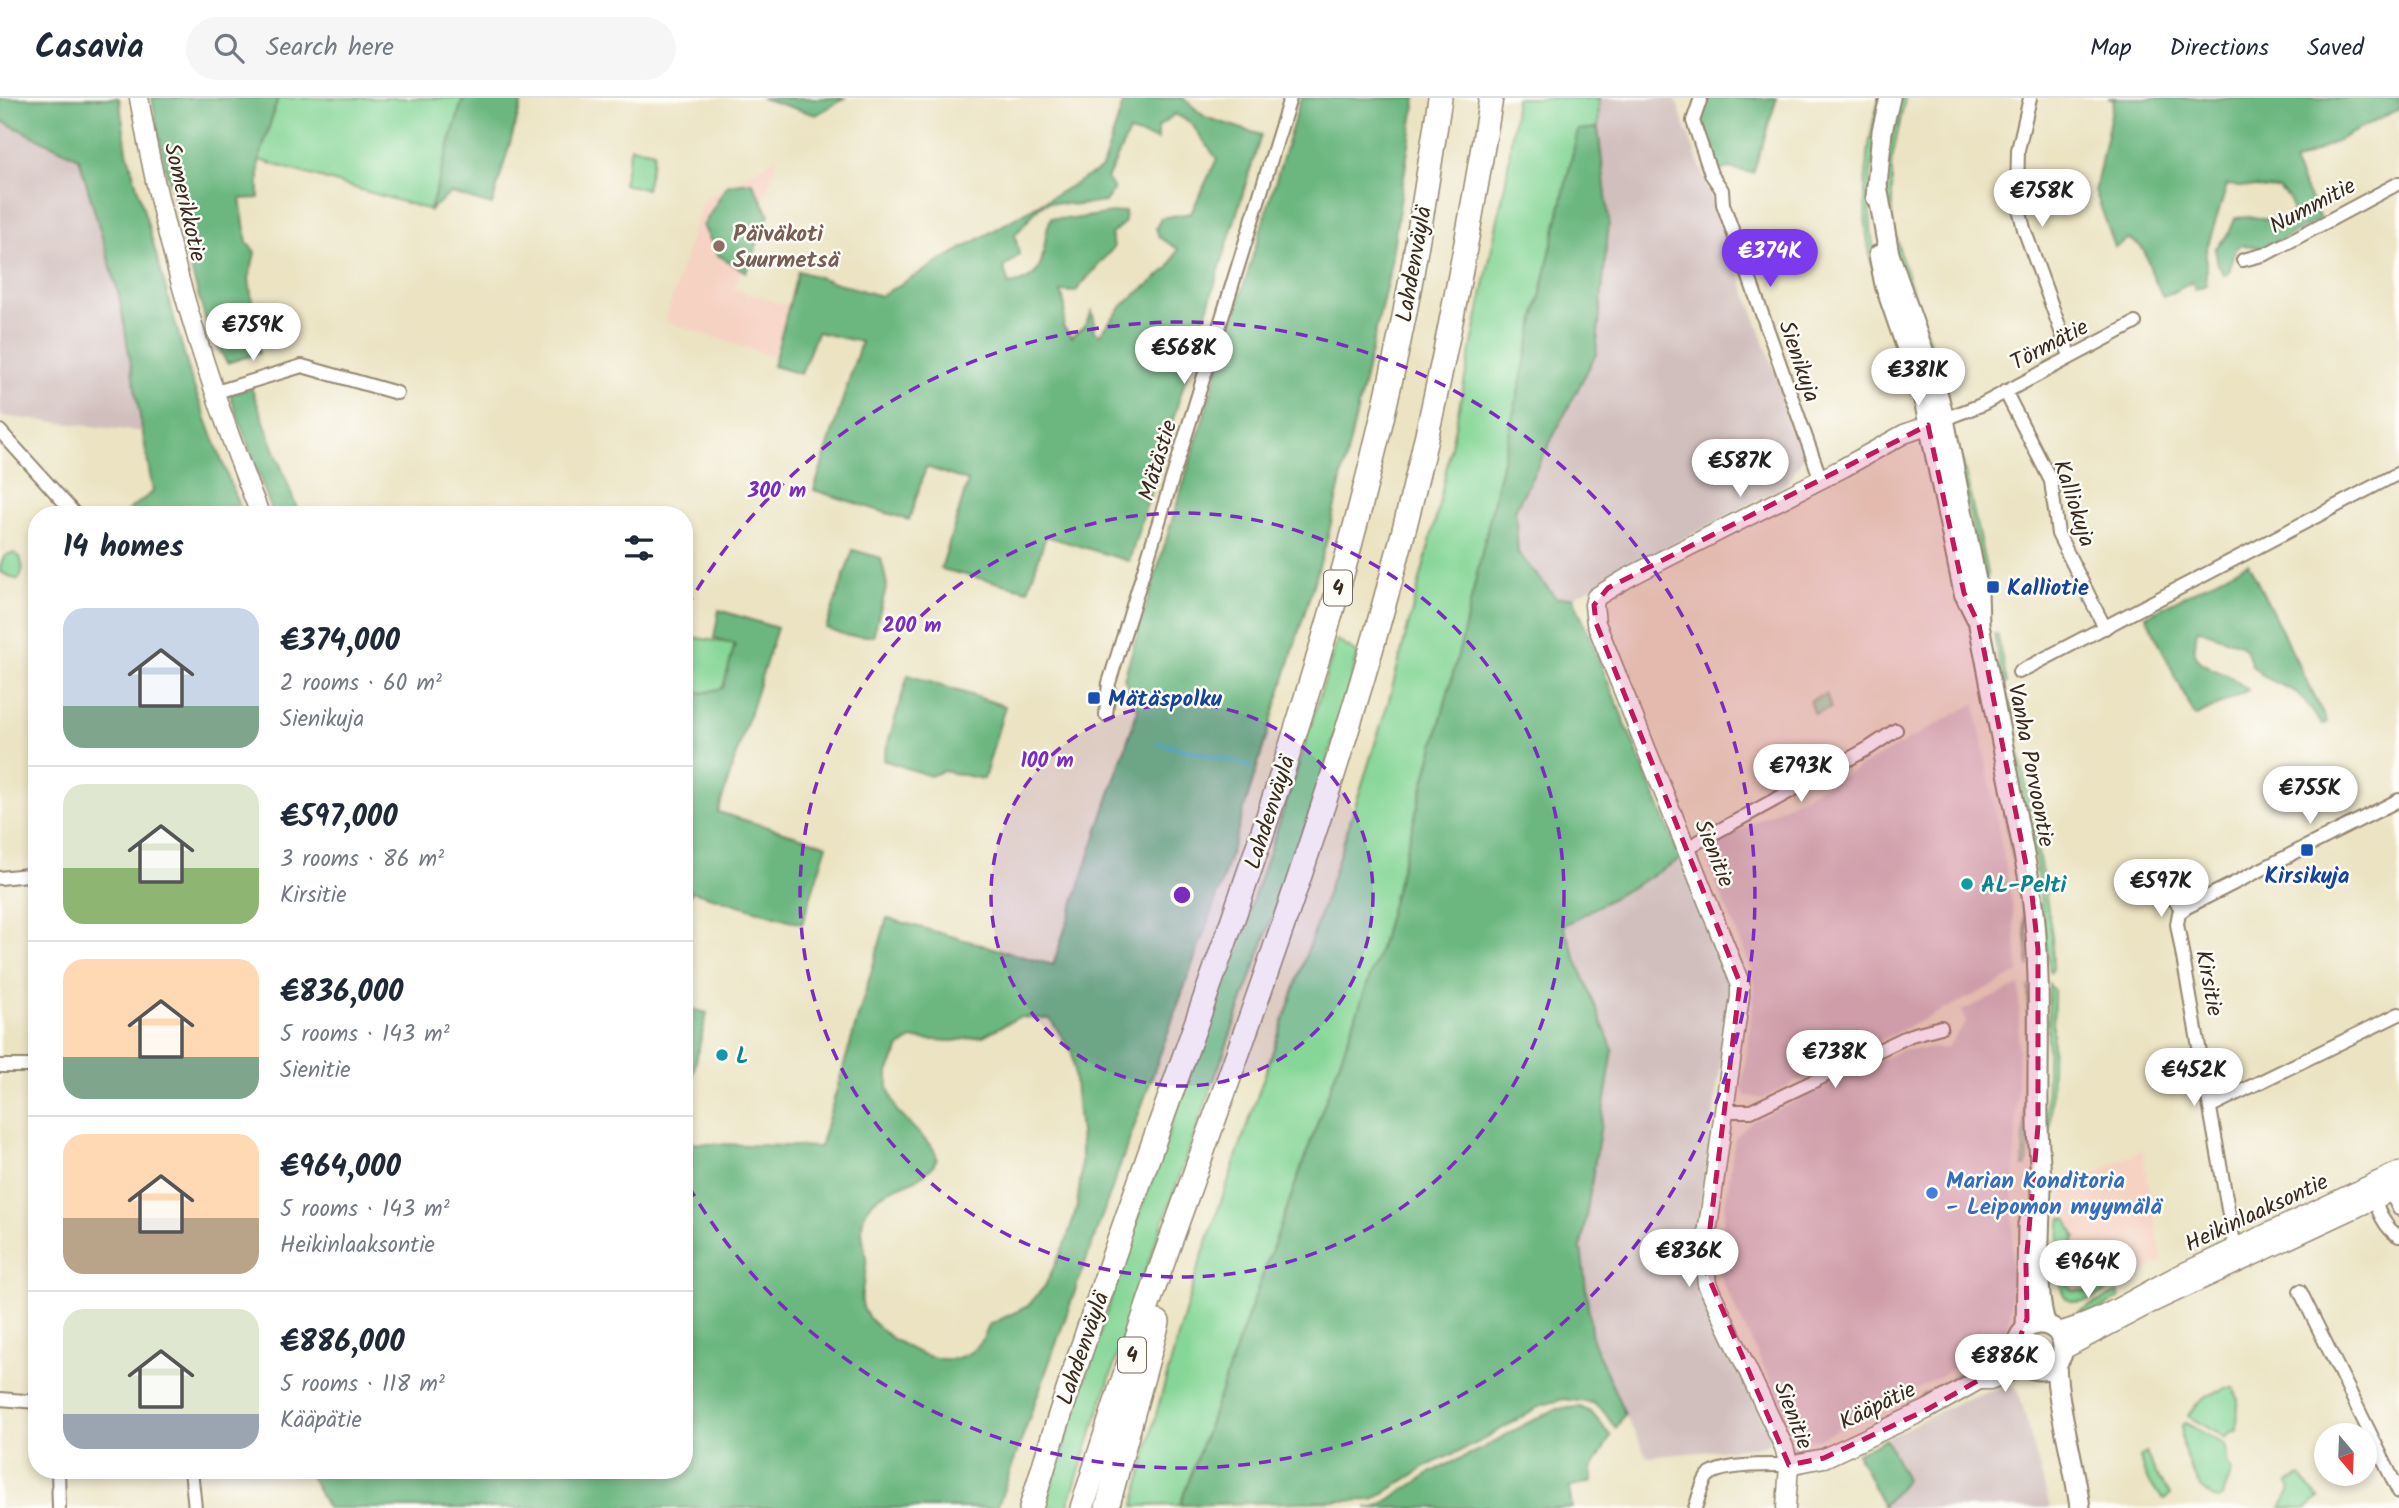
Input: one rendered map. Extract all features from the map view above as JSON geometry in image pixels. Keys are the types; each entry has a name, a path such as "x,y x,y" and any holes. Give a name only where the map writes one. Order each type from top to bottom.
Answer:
{"highway":[{"name":"Lahdenväylä","path":"1031,1508 1119,1237 1253,863 1301,715 1375,449 1406,304 1440,98"},
{"name":"4","path":"1082,1508 1157,1278 1301,874 1386,598 1422,460 1450,332 1490,98"},
{"path":"1107,1508 1168,1283 1185,1203"},
{"path":"1023,1508 1052,1439"}],"main road":[{"name":"Vanha Porvoontie","path":"1890,98 1882,131 1874,212 1878,254 1885,285 1923,395 1936,422 1978,591 1979,625 2037,927 2038,1126 2032,1152 2026,1264 2048,1405 2069,1508"},
{"name":"Vanha Porvoontie","path":"2041,1347 2057,1387 2080,1508"}],"street":[{"name":"Somerikkotie","path":"139,98 146,142 176,268 214,393 257,506"},
{"name":"Mätästie","path":"1106,715 1109,683 1290,98"},
{"name":"Sienikuja","path":"1701,98 1693,121 1712,174 1722,190 1723,204 1821,480"},
{"path":"2030,98 2018,148 2017,200 2070,356"},
{"name":"Nummitie","path":"2243,260 2266,254 2399,183"},
{"name":"Törmätie","path":"1936,422 1981,405 2135,323"},
{"path":"214,393 302,366 397,393"},
{"name":"Kalliokuja","path":"2005,391 2051,481 2058,534 2105,628"},
{"name":"Sienitie","path":"1786,1508 1789,1465 1775,1424 1707,1284 1704,1256 1740,983 1595,623 1594,605 1596,597 1629,577 1821,480 1903,434 1936,422"},
{"path":"0,431 68,506"},
{"path":"2019,672 2399,473"},
{"path":"1687,848 1869,748 1896,730"},
{"path":"2171,896 2182,909 2399,800"},
{"path":"0,878 28,875"},
{"name":"Kirsitie","path":"2182,909 2177,924 2237,1256"},
{"path":"2211,1106 2399,1014"},
{"path":"1724,1111 1751,1111 1911,1035 1941,1027"},
{"path":"0,1066 28,1066"},
{"name":"Heikinlaaksontie","path":"2041,1347 2104,1314 2385,1191 2399,1171"},
{"path":"2385,1191 2399,1209"},
{"path":"2385,1191 2392,1233 2399,1236"},
{"path":"2300,1291 2399,1492"},
{"name":"Kääpätie","path":"1695,1508 1703,1485 1710,1474 1717,1470 1789,1465 1824,1458 1928,1409 1979,1380 1985,1369 2006,1356 2041,1347"},
{"path":"0,1399 28,1401"},
{"path":"58,1479 59,1508"},
{"path":"192,1479 195,1508"}],"highlighted area":[{"path":"1928,425 1964,593 1979,625 2032,895 2038,949 2038,1126 2026,1264 2027,1319 2017,1345 1979,1380 1928,1409 1824,1458 1789,1465 1705,1269 1740,983 1596,623 1594,605 1608,588"}],"shaded area":[{"path":"1599,98 1675,98 1805,454 1786,485 1573,597 1556,598 1518,553 1515,510 1596,354 1609,221 1598,128"},
{"path":"0,120 79,158 119,295 144,432 0,416"},
{"name":"Päiväkoti Suurmetsä","path":"778,156 735,289 787,306 773,357 665,321 702,202"},
{"path":"1975,703 2012,902 2019,973 1763,1098 1746,1096 1742,1089 1755,985 1708,863 1709,849 1713,844"},
{"path":"1681,859 1726,973 1729,988 1729,1004 1693,1258 1694,1277 1770,1435 1770,1441 1763,1446 1647,1457 1592,1340 1581,1247 1613,1050 1562,926"},
{"path":"2020,985 2010,1316 2006,1328 2002,1336 1990,1346 1923,1386 1809,1441 1795,1431 1724,1285 1717,1263 1735,1138 1751,1122 1901,1050 1947,1048 1966,1022 1961,1011"},
{"path":"2142,1150 2163,1262 2089,1297 2077,1298 2064,1287 2061,1189"},
{"path":"2006,1385 2014,1386 2018,1390 2050,1508 1882,1508 1905,1480 1886,1439 1961,1401"}],"green space":[{"path":"0,98 119,98 127,151 192,382 239,506 134,506 153,492 119,295 79,158 0,120"},
{"path":"152,98 278,98 259,160 259,198 240,199 247,243 255,252 249,279 259,353 227,363 208,328 182,238 186,230 165,168"},
{"path":"278,98 463,98 430,210 259,160"},
{"path":"463,98 523,98 492,205 451,193 430,210"},
{"path":"761,98 845,98 816,115"},
{"path":"1125,98 1183,98 1205,117 1261,135 1129,561 1046,536 1028,590 941,569 968,481 926,467 909,520 814,490 861,342 817,332 801,374 773,366 798,271 880,296 1102,168","holes":["1175,114 1190,122 1217,159 1191,213 1161,218 1156,228 1159,237 1178,249 1169,268 1123,305 1099,335 1093,330 1095,323 1092,311 1084,327 1071,337 1063,326 1065,307 1061,291 1075,292 1114,247 1111,234 1125,222 1125,211 1073,219 1051,218 1039,268 1033,276 1009,285 1004,268 1019,255 1015,235 1039,207 1049,202 1078,205 1105,202 1114,189 1107,179 1129,132 1158,140 1158,127"]},
{"path":"1301,98 1416,98 1389,274 1327,540 1220,888 997,1508 327,1508 312,1479 693,1479 693,1143 820,1147 887,918 1053,965 1138,709 1124,678","holes":["1019,1017 1050,1019 1072,1052 1081,1143 1081,1175 1077,1206 1067,1239 1045,1286 1028,1306 989,1325 981,1341 963,1356 946,1359 933,1357 906,1347 872,1321 865,1312 862,1299 866,1265 862,1226 869,1206 883,1194 920,1177 931,1168 937,1158 933,1148 897,1111 888,1088 888,1072 900,1047 912,1039 953,1041 983,1036"]},
{"path":"1516,98 1599,98 1598,128 1578,131 1462,640 1379,952 1180,1505 1134,1506 1157,1411 1196,1274 1325,900 1389,700 1437,514 1507,175"},
{"path":"1706,98 1777,98 1753,173 1728,168 1717,172 1703,126"},
{"path":"1879,98 1885,98 1870,183 1872,237 1882,290 1913,393 1882,301 1866,230 1867,163"},
{"path":"1900,98 1905,98 1892,159 1892,220 1901,256 1942,379 1896,257 1888,216 1887,171"},
{"path":"2108,98 2399,98 2399,109 2293,163 2320,219 2266,248 2242,245 2236,249 2229,272 2224,275 2215,249 2229,233 2235,218 2282,221 2293,211 2290,199 2279,189 2227,185 2206,251 2206,285 2195,290 2192,282 2163,297 2146,254 2140,246 2129,239 2115,247 2095,191 2114,100"},
{"path":"1598,128 1609,221 1596,354 1515,510 1518,553 1556,598 1573,597 1681,859 1563,926 1613,1050 1581,1247 1592,1340 1625,1414 1616,1428 1593,1403 1564,1399 1542,1405 1477,1443 1431,1464 1373,1500 1180,1505 1379,952 1462,640 1578,130"},
{"path":"631,147 654,152 646,189 623,184"},
{"path":"752,182 769,214 746,272 718,255 703,226 727,185"},
{"path":"251,387 296,506 270,506 230,395"},
{"path":"1956,455 1962,458 1987,574 1985,584"},
{"path":"853,550 881,558 887,585 873,636 848,636 826,628"},
{"path":"14,553 20,557 22,566 18,580 0,572 3,560"},
{"path":"2248,563 2327,722 2322,725 2296,692 2266,678 2252,666 2247,651 2240,644 2198,629 2194,647 2198,659 2248,690 2195,717 2146,616"},
{"path":"719,610 777,628 718,812 827,845 802,924 693,891 693,691 703,693 723,688 735,644 714,638"},
{"path":"1994,634 1997,634 2007,683 2003,686"},
{"path":"693,637 735,644 723,688 703,693 693,691"},
{"path":"1337,640 1358,654 1321,782 1139,1289 1067,1508 1044,1508 1132,1234 1245,923 1295,776"},
{"path":"908,675 1005,706 984,779 943,771 930,776 883,760"},
{"path":"1826,694 1831,708 1815,714 1810,701"},
{"path":"2006,699 2011,705 2044,886 2052,936 2053,969 2050,972 2036,867"},
{"path":"2006,805 2026,901 2029,968 2024,916 2003,806"},
{"path":"2049,984 2054,991 2049,1173 2045,1169"},
{"path":"2029,986 2030,1132 2027,1166 2023,1166"},
{"path":"693,1009 707,1013 693,1073"},
{"path":"2061,1218 2067,1219 2076,1237 2075,1253 2065,1257 2066,1283 2073,1291 2086,1292 2112,1282 2114,1287 2078,1302 2065,1297 2060,1280"},
{"path":"2118,1292 2120,1297 2082,1320 2080,1311"},
{"path":"2040,1337 2047,1340 2050,1347 2047,1354 2040,1357 2033,1354 2030,1347 2033,1340"},
{"path":"1984,1359 1991,1361 1922,1402 1920,1399 1923,1395"},
{"path":"2226,1388 2234,1388 2238,1400 2237,1431 2230,1432 2226,1438 2188,1416 2204,1399"},
{"path":"1580,1407 1591,1412 1611,1436 1591,1470 1592,1481 1569,1488 1572,1508 1376,1508 1434,1471 1557,1409"},
{"path":"2185,1423 2226,1445 2227,1463 2232,1471 2222,1497 2218,1500 2202,1488 2190,1468 2183,1446 2182,1425"},
{"path":"1886,1439 1906,1480 1883,1506 1857,1453"},
{"path":"2146,1453 2156,1475 2170,1494 2165,1500 2146,1476 2140,1457"},
{"path":"1763,1454 1767,1459 1723,1464 1720,1461 1721,1459"},
{"path":"2301,1476 2319,1498 2308,1508 2281,1508 2291,1490 2288,1482"}],"waterway":[{"path":"1158,743 1251,766"}],"place":[{"name":"Päiväkoti Suurmetsä","path":"719,246"},
{"name":"Kalliotie","path":"1993,587"},
{"name":"Mätäspolku","path":"1094,698"},
{"name":"Kirsikuja","path":"2307,850"},
{"name":"AL-Pelti","path":"1967,884"},
{"name":"L","path":"722,1055"},
{"name":"Marian Konditoria - Leipomon myymälä","path":"1932,1193"}]}
